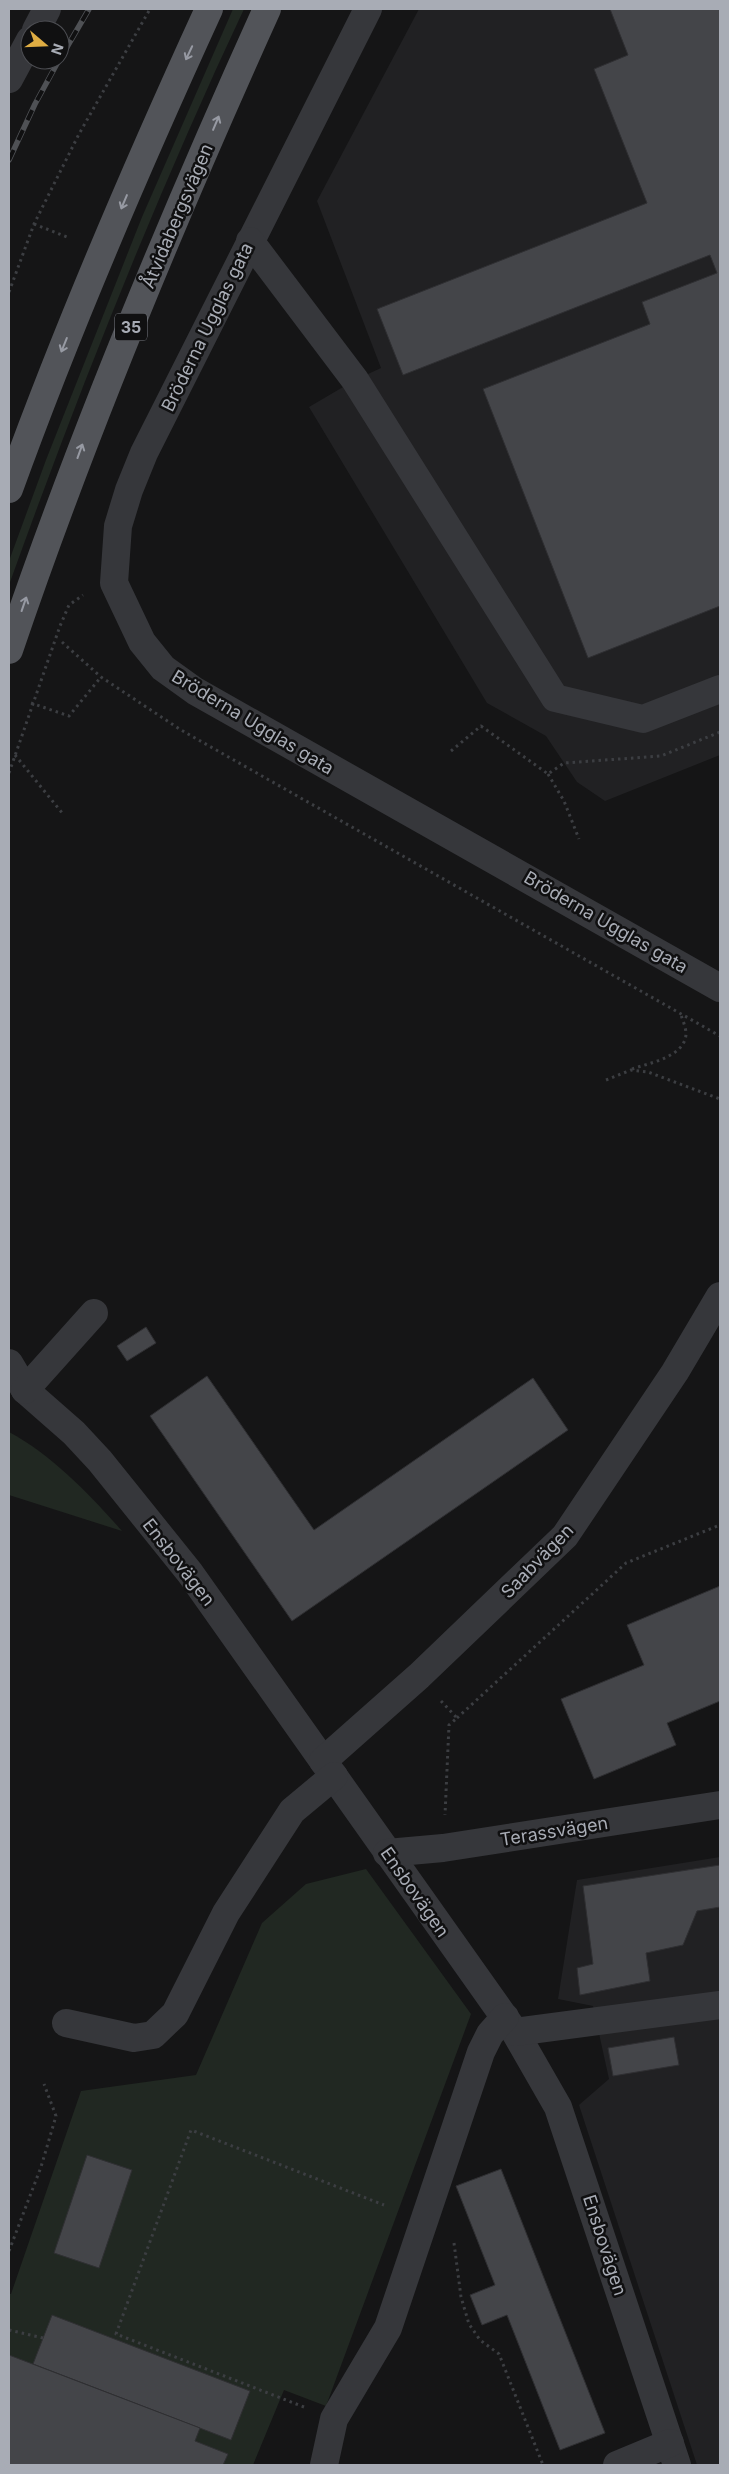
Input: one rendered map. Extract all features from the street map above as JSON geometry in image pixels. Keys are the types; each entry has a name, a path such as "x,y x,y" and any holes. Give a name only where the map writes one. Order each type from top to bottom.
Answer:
{"main road":[{"path":"9,489 37,412 83,300 170,95 209,9"},
{"name":"Åtvidabergsvägen","path":"9,650 94,415 218,117 267,9"}],"street":[{"path":"42,20 48,9"},
{"name":"Bröderna Ugglas gata","path":"368,9 144,453 129,490 118,526 114,583 142,642 162,668 195,691 720,988"},
{"path":"9,79 20,59"},
{"path":"250,241 355,380 555,698 643,719 720,689"},
{"name":"Saabvägen","path":"66,2022 134,2038 153,2035 175,2014 226,1913 292,1811 328,1768 419,1676 565,1536 675,1372 720,1296"},
{"path":"17,1389 94,1313"},
{"name":"Ensbovägen","path":"9,1363 17,1389 74,1433 100,1461 190,1573 510,2024 558,2107 674,2454"},
{"name":"Terassvägen","path":"387,1853 443,1848 720,1805"},
{"path":"324,2465 334,2419 388,2328 482,2052 490,2034 510,2024 720,2006"},
{"path":"617,2465 674,2454"}],"path":[{"path":"9,292 34,224 79,134 150,9"},
{"path":"34,224 67,237"},
{"path":"9,773 31,703 69,605 88,591 114,583"},
{"path":"62,642 101,677 181,730 720,1036"},
{"path":"31,703 69,716 101,677"},
{"path":"451,751 481,726 548,774 564,801 579,839"},
{"path":"548,774 564,763 661,756 720,732"},
{"path":"15,754 63,814"},
{"path":"606,1080 668,1058 684,1042 686,1033 681,1014"},
{"path":"631,1070 648,1072 720,1099"},
{"path":"443,1848 449,1725 626,1563 720,1525"},
{"path":"419,1676 456,1718"},
{"path":"9,2251 41,2167 56,2116 44,2084"},
{"path":"334,2419 116,2334 191,2130 384,2205"},
{"path":"453,2241 461,2298 469,2324 480,2340 499,2354 542,2465"},
{"path":"9,2330 43,2338"}],"shaded area":[{"path":"233,9 244,9 149,222 91,366 9,585 9,561 46,460 142,217"},
{"path":"419,9 720,9 720,755 605,801 577,782 546,736 487,703 309,407 355,380 381,368 317,201"},
{"path":"9,1432 40,1452 70,1477 122,1531 9,1495"},
{"path":"720,1857 720,2465 697,2465 579,2105 609,2079 593,2006 558,1999 577,1880"},
{"path":"366,1869 471,2014 326,2406 284,2390 253,2465 9,2465 9,2294 11,2294 81,2091 196,2075 262,1923 306,1884"}],"building":[{"path":"610,9 720,9 720,606 588,658 483,389 650,324 642,302 717,273 710,255 403,375 377,309 647,203 594,69 628,55"},
{"path":"146,1327 156,1343 127,1361 117,1346"},
{"path":"207,1376 314,1530 533,1378 568,1430 292,1621 150,1416"},
{"path":"720,1586 720,1701 667,1723 676,1745 594,1779 561,1699 644,1665 627,1625"},
{"path":"720,1865 720,1907 697,1911 683,1945 646,1953 650,1981 580,1995 577,1968 593,1964 583,1886"},
{"path":"674,2037 679,2065 613,2076 608,2048"},
{"path":"87,2155 132,2170 99,2268 54,2253"},
{"path":"501,2169 605,2433 560,2450 507,2315 482,2325 470,2295 495,2285 456,2186"},
{"path":"52,2315 250,2391 231,2440 33,2364"},
{"path":"9,2355 200,2428 195,2441 228,2454 223,2465 9,2465"}],"railway":[{"path":"70,42 89,9"},
{"path":"9,160 35,104 54,70"}]}
